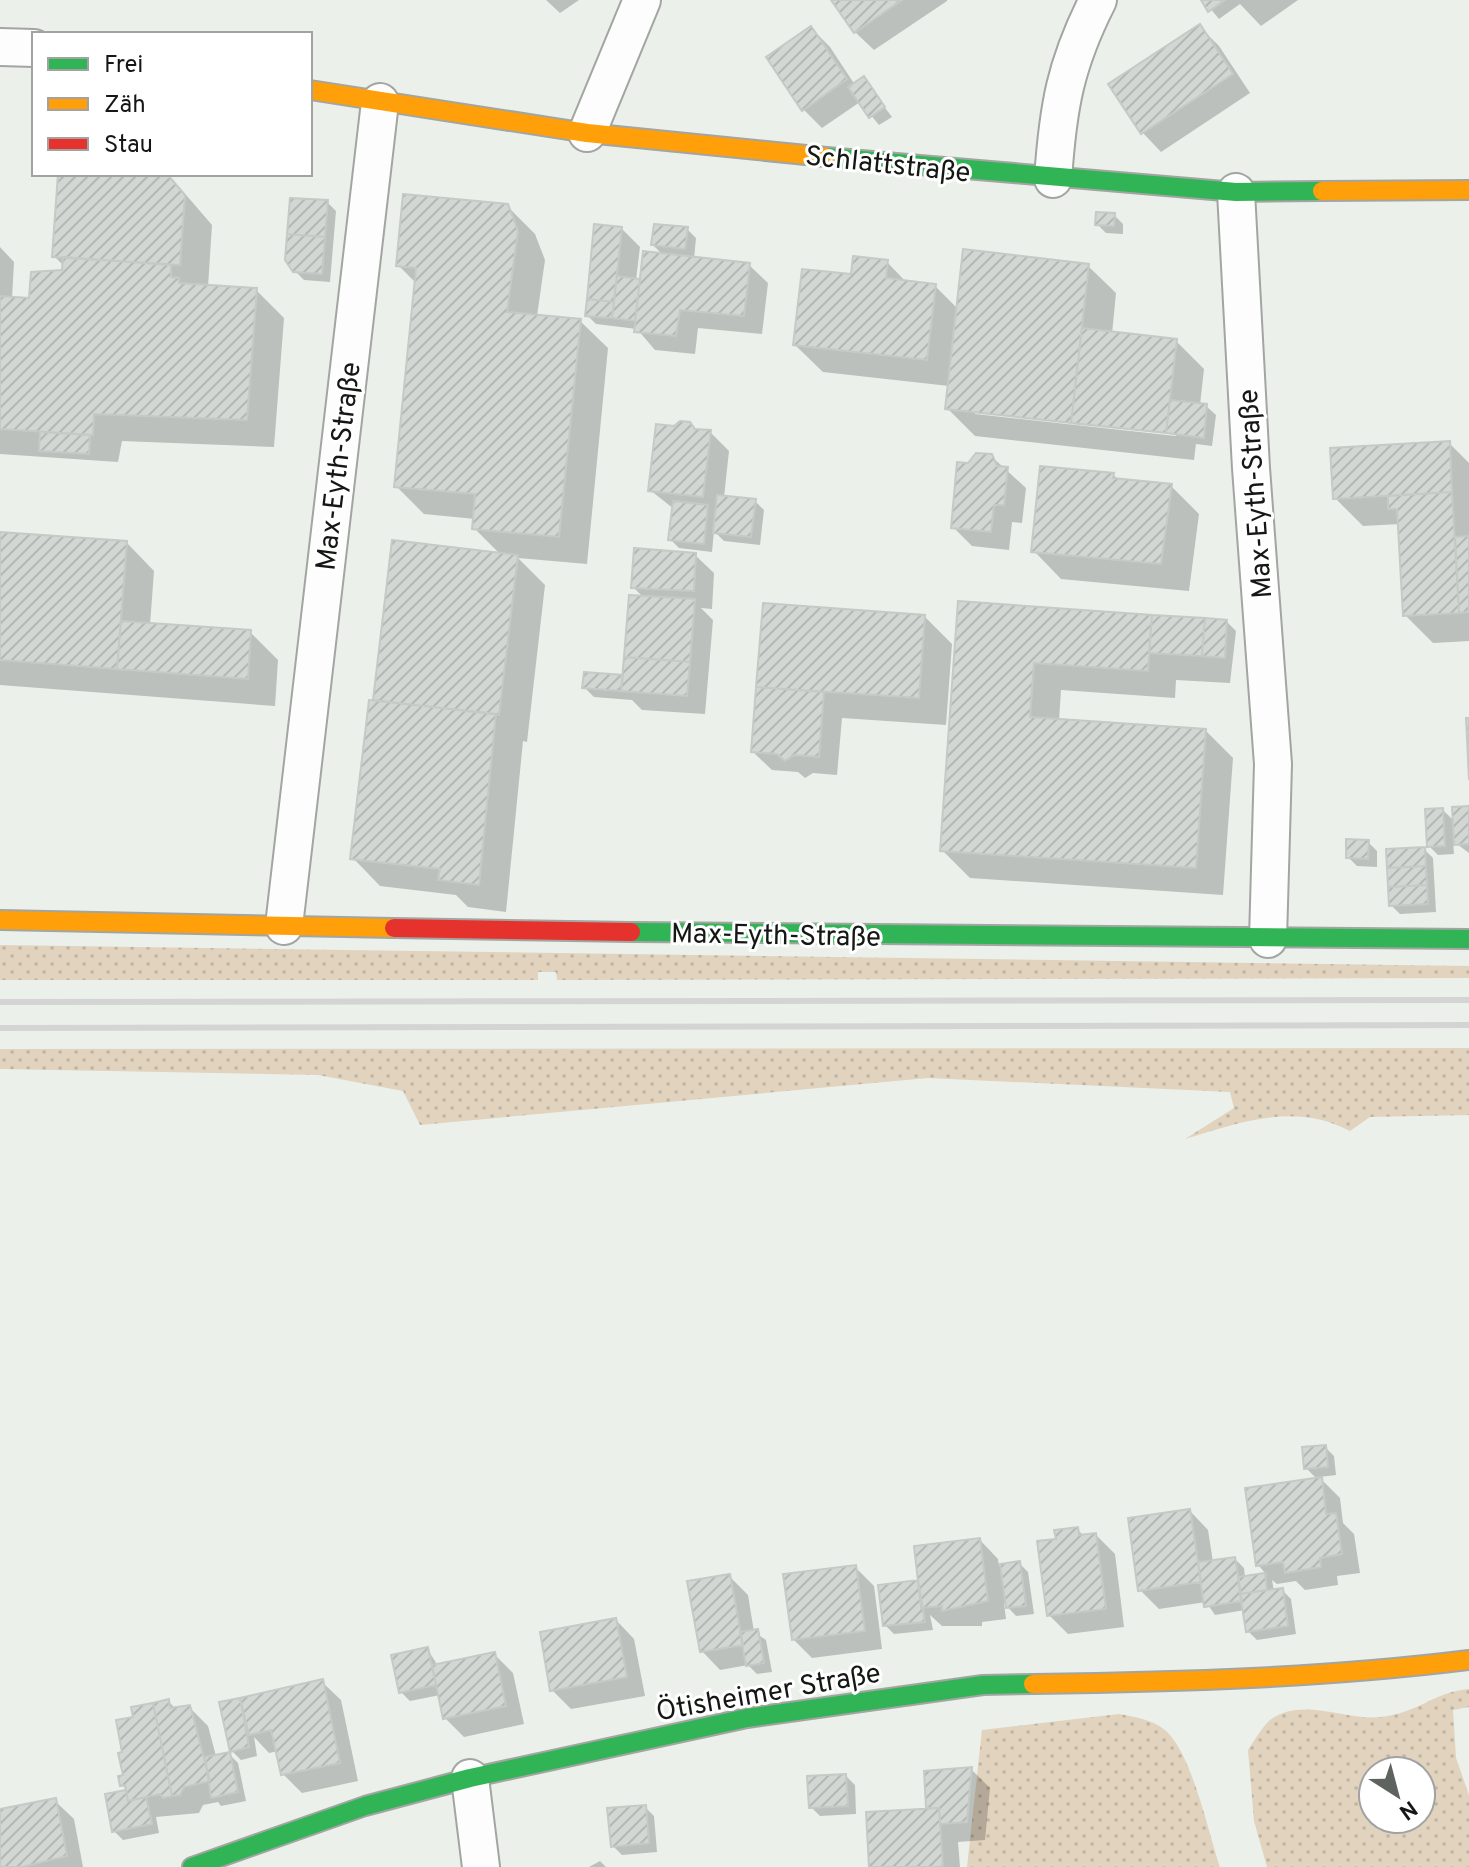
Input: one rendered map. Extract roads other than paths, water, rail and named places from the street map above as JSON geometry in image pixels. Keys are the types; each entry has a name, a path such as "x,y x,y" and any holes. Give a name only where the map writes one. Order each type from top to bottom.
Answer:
{"street":[{"path":"587,133 642,0"},
{"path":"1053,179 1058,115 1074,46 1098,0"},
{"path":"0,47 32,48"},
{"name":"Schlattstraße","path":"312,90 587,133 1053,179 1236,192 1469,190"},
{"name":"Max-Eyth-Straße","path":"284,926 380,102"},
{"name":"Max-Eyth-Straße","path":"1236,192 1251,468 1273,764 1268,939"},
{"name":"Max-Eyth-Straße","path":"0,920 1268,939 1469,939"},
{"name":"Ötisheimer Straße","path":"192,1867 365,1806 470,1778 747,1718 983,1685 1188,1682 1372,1672 1469,1660"},
{"path":"470,1778 481,1867"}],"railway":[{"path":"0,1002 1469,1000"},
{"path":"0,1028 1469,1025"}]}
